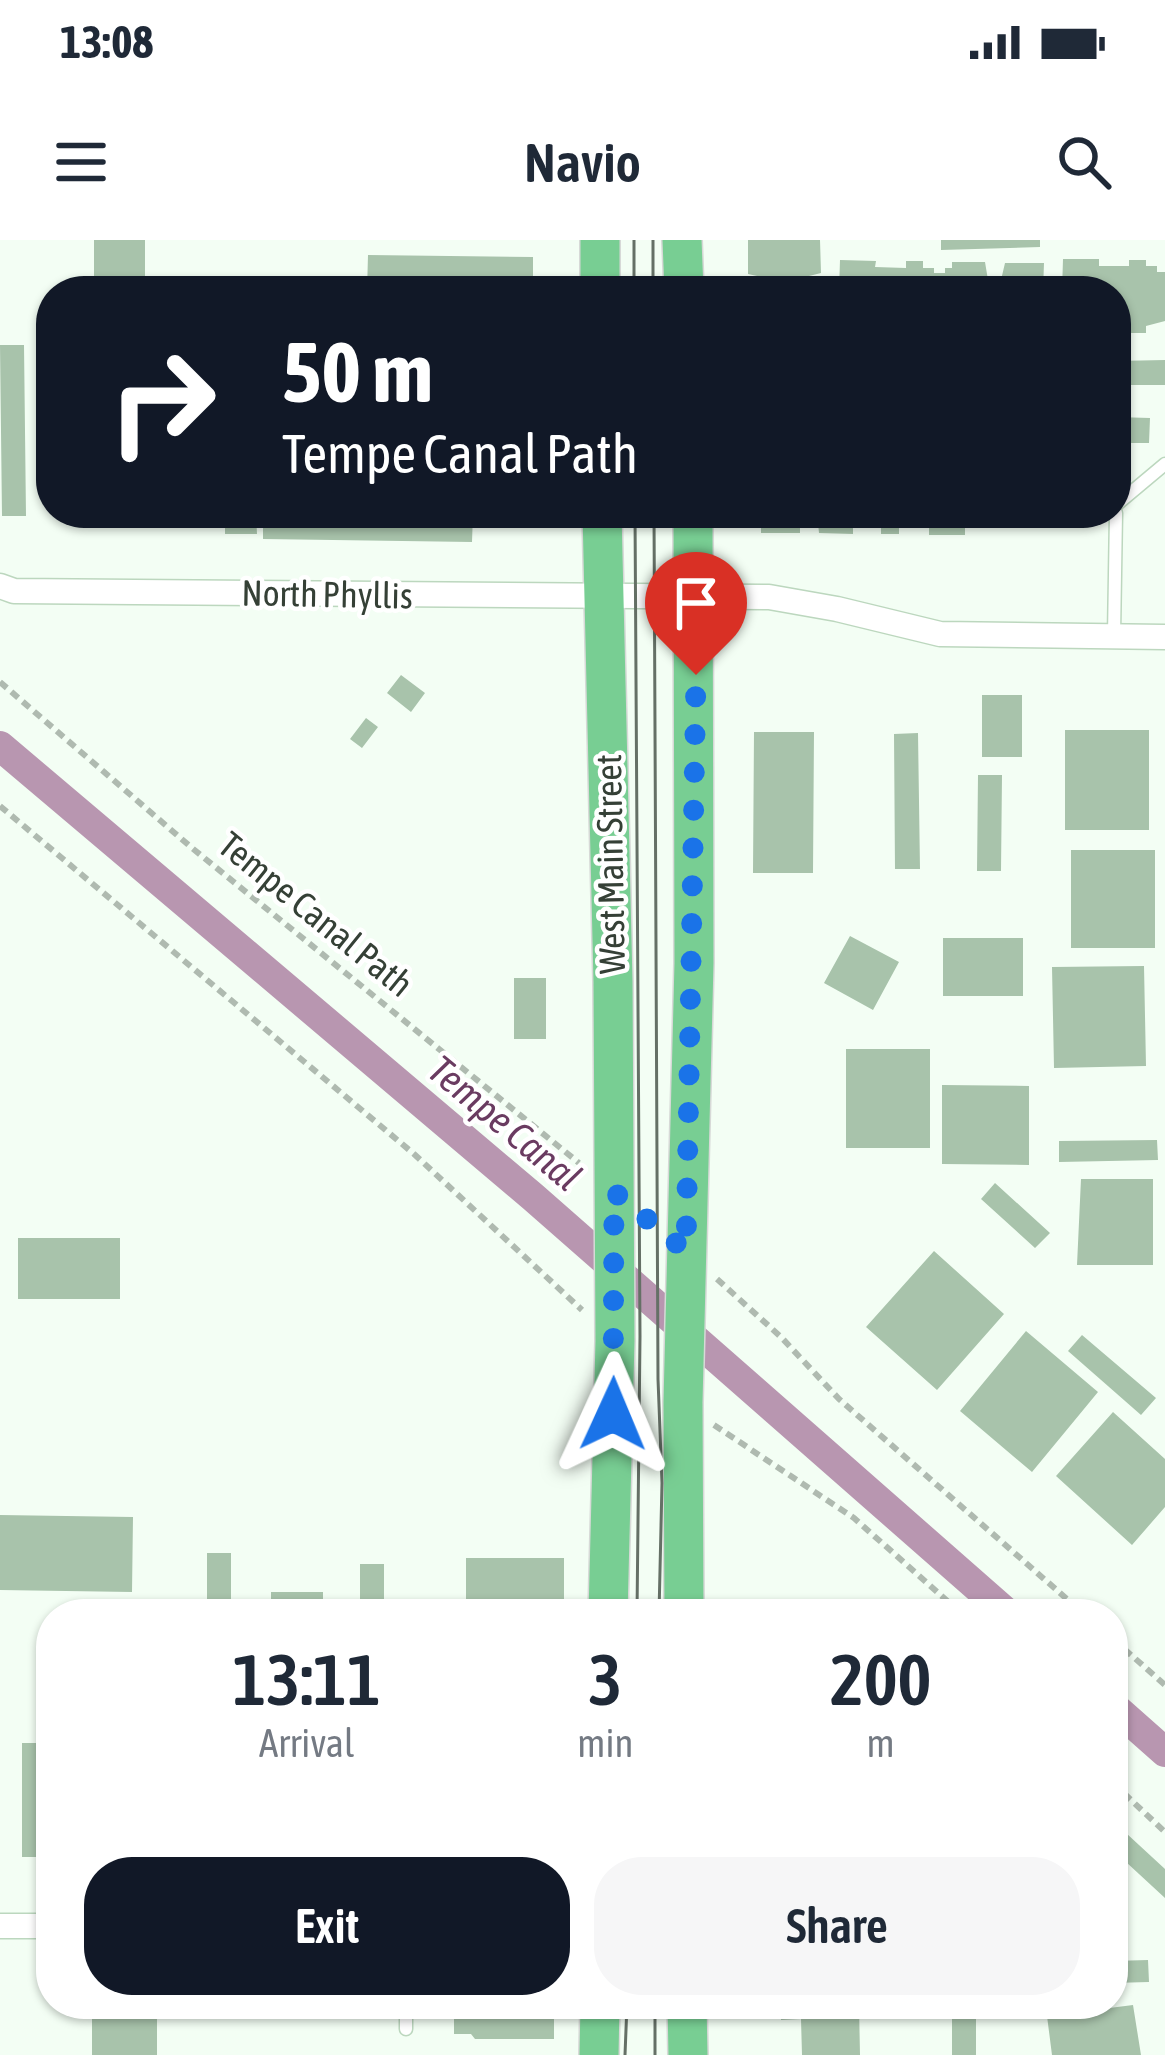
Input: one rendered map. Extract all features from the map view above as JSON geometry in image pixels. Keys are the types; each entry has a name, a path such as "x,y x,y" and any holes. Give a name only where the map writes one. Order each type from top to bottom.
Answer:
{"main road":[{"path":"600,240 600,276"},
{"path":"682,240 683,276"},
{"name":"West Main Street","path":"602,528 613,982 615,1328 608,1599"},
{"path":"684,1599 683,1387 694,962 694,528"},
{"path":"599,2055 600,2019"},
{"path":"687,2019 688,2055"}],"street":[{"name":"North Phyllis","path":"0,586 14,591 769,597 940,634 1165,637"},
{"path":"0,1926 36,1926"}],"lane":[{"path":"1131,495 1165,464"},
{"path":"1114,636 1116,528"},
{"path":"406,2019 406,2029"}],"path":[{"name":"Tempe Canal Path","path":"0,682 614,1204"},
{"path":"0,806 615,1328"},
{"path":"685,1263 781,1337 839,1399 1067,1599"},
{"path":"683,1387 854,1518 945,1599"},
{"path":"1128,1652 1165,1685"},
{"path":"1128,1797 1165,1832"}],"building":[{"path":"94,240 145,240 145,276 94,276"},
{"path":"748,240 820,240 821,273 748,274"},
{"path":"941,240 1040,240 1040,247 941,250"},
{"path":"368,255 533,257 533,276 367,276"},
{"path":"1063,259 1099,259 1099,266 1129,266 1129,260 1146,260 1146,266 1165,272 1165,321 1146,326 1146,333 1131,333 1131,276 1062,276"},
{"path":"840,260 906,268 906,261 923,261 923,268 934,268 934,273 945,273 952,262 985,262 987,276 839,276"},
{"path":"1005,263 1044,263 1044,276 1002,276"},
{"path":"0,345 24,345 26,516 2,516"},
{"path":"1165,360 1165,385 1131,385 1131,361"},
{"path":"1131,417 1150,418 1149,443 1131,443"},
{"path":"225,528 257,528 257,534 225,534"},
{"path":"263,528 472,528 472,542 263,539"},
{"path":"761,528 800,528 800,533 761,533"},
{"path":"818,528 853,528 853,534 819,533"},
{"path":"881,528 899,528 899,534 881,534"},
{"path":"929,528 965,528 965,535 929,535"},
{"path":"401,675 425,693 411,712 387,693"},
{"path":"982,695 1022,695 1022,757 982,757"},
{"path":"366,718 378,727 362,748 350,739"},
{"path":"1065,730 1149,730 1149,830 1065,830"},
{"path":"754,732 814,732 813,873 753,873"},
{"path":"918,733 920,869 895,869 894,734"},
{"path":"978,775 1002,775 1001,871 977,871"},
{"path":"1071,850 1155,850 1155,948 1071,948"},
{"path":"850,936 899,962 873,1010 824,983"},
{"path":"943,938 1023,938 1023,996 943,996"},
{"path":"1144,966 1146,1066 1054,1068 1052,967"},
{"path":"514,978 546,978 546,1039 514,1039"},
{"path":"846,1049 930,1049 930,1148 846,1148"},
{"path":"942,1085 1029,1086 1029,1165 942,1164"},
{"path":"1157,1140 1158,1160 1059,1162 1059,1141"},
{"path":"1081,1179 1153,1179 1153,1265 1077,1265"},
{"path":"995,1183 1050,1233 1035,1248 981,1199"},
{"path":"18,1238 120,1238 120,1299 18,1299"},
{"path":"934,1251 1004,1314 937,1390 866,1327"},
{"path":"1026,1331 1098,1392 1032,1472 960,1411"},
{"path":"1082,1335 1156,1398 1141,1415 1068,1351"},
{"path":"1113,1412 1165,1459 1165,1507 1132,1545 1056,1476"},
{"path":"0,1515 133,1517 132,1592 0,1590"},
{"path":"207,1553 231,1553 231,1599 207,1599"},
{"path":"466,1558 564,1558 564,1599 466,1599"},
{"path":"360,1564 384,1564 384,1599 360,1599"},
{"path":"271,1592 323,1592 323,1599 271,1599"},
{"path":"22,1743 36,1743 36,1857 22,1857"},
{"path":"1128,1835 1165,1869 1165,1898 1128,1864"},
{"path":"1148,1960 1149,1982 1128,1983 1128,1961"},
{"path":"1133,2005 1141,2055 1052,2055 1047,2019 1128,2019 1128,2006"},
{"path":"92,2019 157,2019 157,2055 92,2055"},
{"path":"454,2019 554,2019 554,2039 475,2039 471,2034 454,2034"},
{"path":"801,2019 859,2019 860,2055 802,2055"},
{"path":"952,2019 976,2019 976,2055 952,2055"}],"waterway":[{"name":"Tempe Canal","path":"0,746 533,1197 991,1599"},
{"name":"Tempe Canal","path":"1128,1719 1165,1752"}],"tram line":[{"path":"634,240 634,276"},
{"path":"653,240 653,276"},
{"path":"635,528 637,1599"},
{"path":"654,528 659,1599"},
{"path":"625,2055 626,2019"},
{"path":"655,2019 655,2055"}],"route":[{"path":"613,1414 614,1192 686,1251 696,675"}]}
